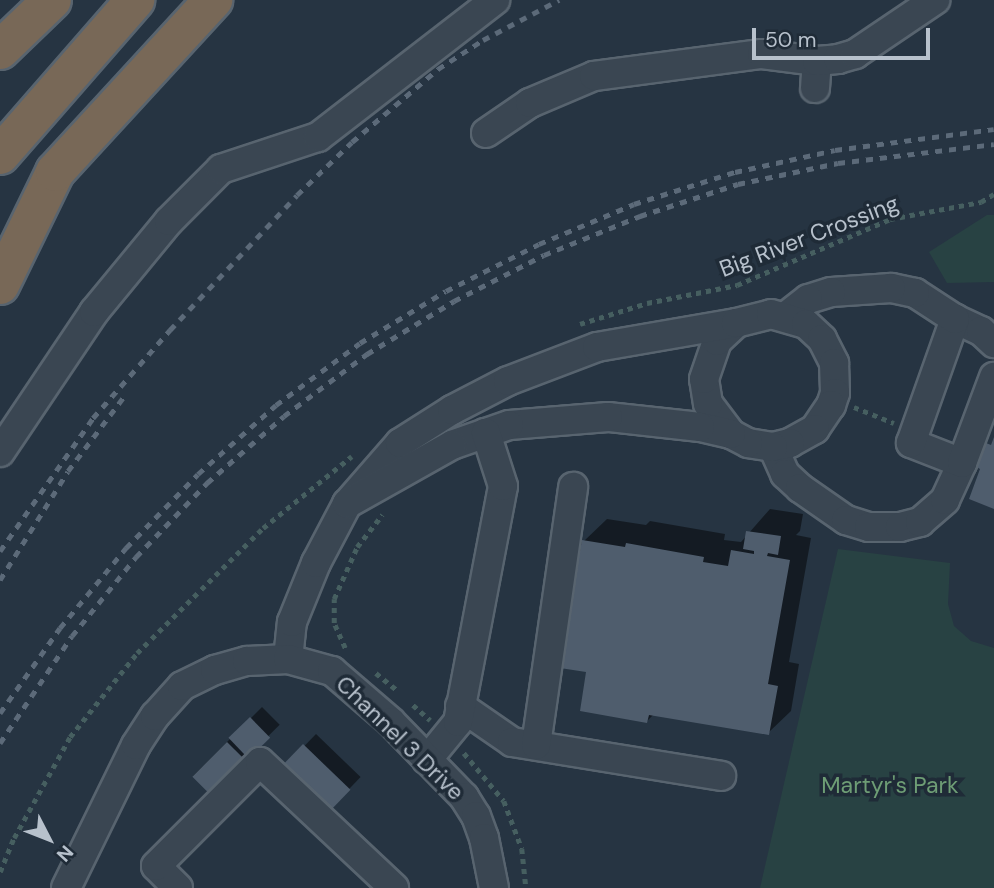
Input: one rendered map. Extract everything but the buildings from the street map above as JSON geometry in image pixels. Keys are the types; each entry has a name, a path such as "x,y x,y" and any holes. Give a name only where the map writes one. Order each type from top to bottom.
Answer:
{"highway":[{"path":"0,50 52,0"},
{"path":"0,155 135,0"},
{"path":"0,241 55,172 213,0"},
{"path":"0,285 55,172"}],"street":[{"path":"0,452 93,312 169,221 221,169 318,137 495,0"},
{"path":"486,133 530,103 594,76 762,54 816,74 855,54 935,0"},
{"path":"786,316 808,299 831,292 891,288 915,293 955,319 981,331 994,343"},
{"path":"288,659 292,622 316,563 347,504 400,443 508,381 597,347 736,323 771,314 786,316 806,324 829,350 834,363 835,393 828,412 815,429 790,443 773,447 748,443 732,435 664,421 608,417 509,425 452,445 347,504"},
{"path":"955,319 911,443 962,463"},
{"path":"732,435 708,404 704,379 717,341 736,323"},
{"path":"773,447 785,474 800,488 846,520 869,527 900,527 920,522 945,500 994,377"},
{"path":"427,760 459,712 503,486 486,433"},
{"path":"536,746 573,487"},
{"name":"Channel 3 Drive","path":"68,887 136,744 155,716 182,686 215,670 247,661 288,659 332,671 391,722 464,797 476,816 489,857 494,888"},
{"path":"459,712 512,742 721,776"},
{"path":"178,888 156,866 260,762 394,888"}],"path":[{"name":"Big River Crossing","path":"575,326 647,303 737,285 890,219 981,202 994,194"},
{"path":"862,411 891,423"},
{"path":"0,872 14,838 70,737 137,653 263,527 357,452"}],"green space":[{"path":"987,215 994,215 994,282 947,283 929,252"},
{"name":"Martyr's Park","path":"838,549 950,563 948,604 954,626 971,641 994,648 994,888 760,888"}],"railway":[{"path":"0,551 93,418 170,330 297,195 352,142 438,69 483,40 559,0"},
{"path":"0,713 60,628 126,548 198,474 276,405 360,343 446,291 539,244 634,204 735,172 835,150 994,129"},
{"path":"0,743 72,636 136,557 207,483 284,416 367,354 454,301 544,255 640,216 738,184 838,163 994,144"},
{"path":"0,580 68,471 126,394"}]}
